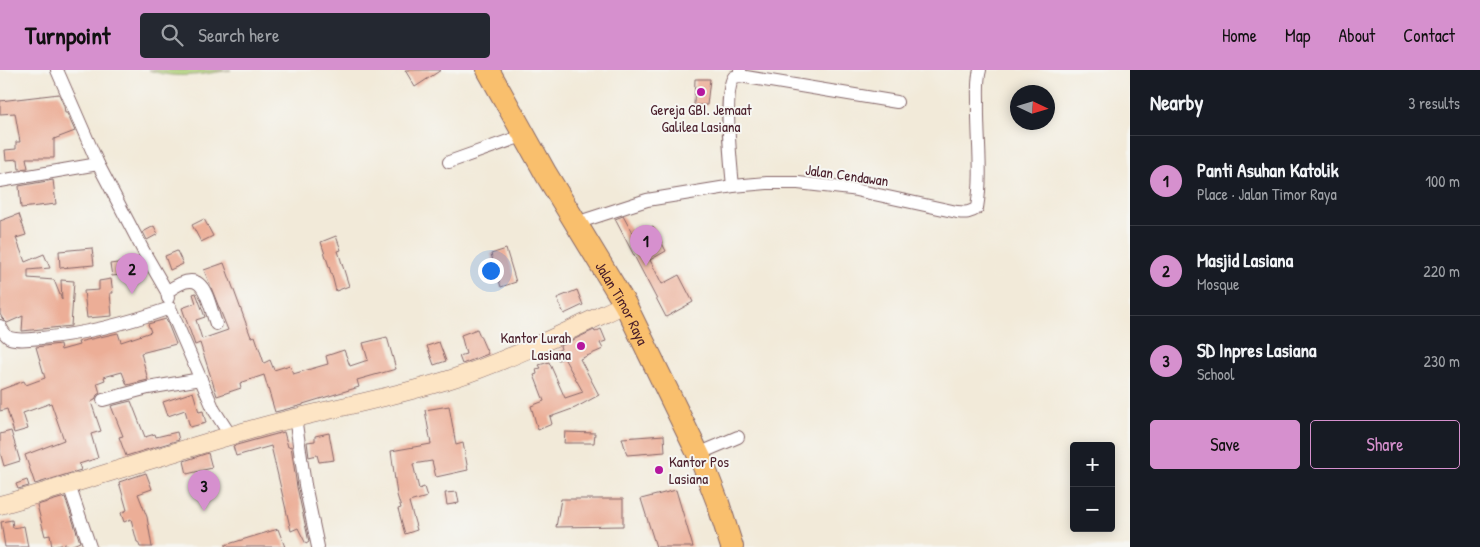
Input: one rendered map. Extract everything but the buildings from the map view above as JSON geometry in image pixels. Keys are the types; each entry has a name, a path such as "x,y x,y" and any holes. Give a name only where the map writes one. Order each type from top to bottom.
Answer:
{"highway":[{"name":"Jalan Timor Raya","path":"488,70 524,135 625,304 698,454 718,503 732,547"}],"street":[{"path":"58,70 98,164 167,292 170,308 214,410 230,436"},
{"name":"Jalan Cendawan","path":"576,223 647,200 733,186 767,183 851,189 958,212 966,213 972,211 977,208 980,168 978,117 980,70"},
{"path":"733,186 729,128 729,92 732,80 740,73 897,102"},
{"path":"449,162 524,135"},
{"path":"0,181 98,164"},
{"path":"167,292 185,282 198,282 201,284 216,324"},
{"path":"0,505 294,417 415,389 452,378 524,351 625,304"},
{"path":"2,332 10,338 28,339 82,333 137,320 170,308"},
{"path":"103,400 148,388 201,379"},
{"path":"294,417 305,485 318,547"},
{"path":"698,454 738,438"},
{"path":"69,485 90,547"}],"green space":[{"path":"149,70 231,70 169,75"}],"place":[{"name":"Gereja GBI. Jemaat Galilea Lasiana","path":"701,92"},
{"name":"Panti Asuhan Katolik","path":"646,266"},
{"name":"Masjid Lasiana","path":"132,294"},
{"name":"Kantor Lurah Lasiana","path":"581,346"},
{"name":"Kantor Pos Lasiana","path":"659,470"},
{"name":"SD Inpres Lasiana","path":"204,511"}]}
